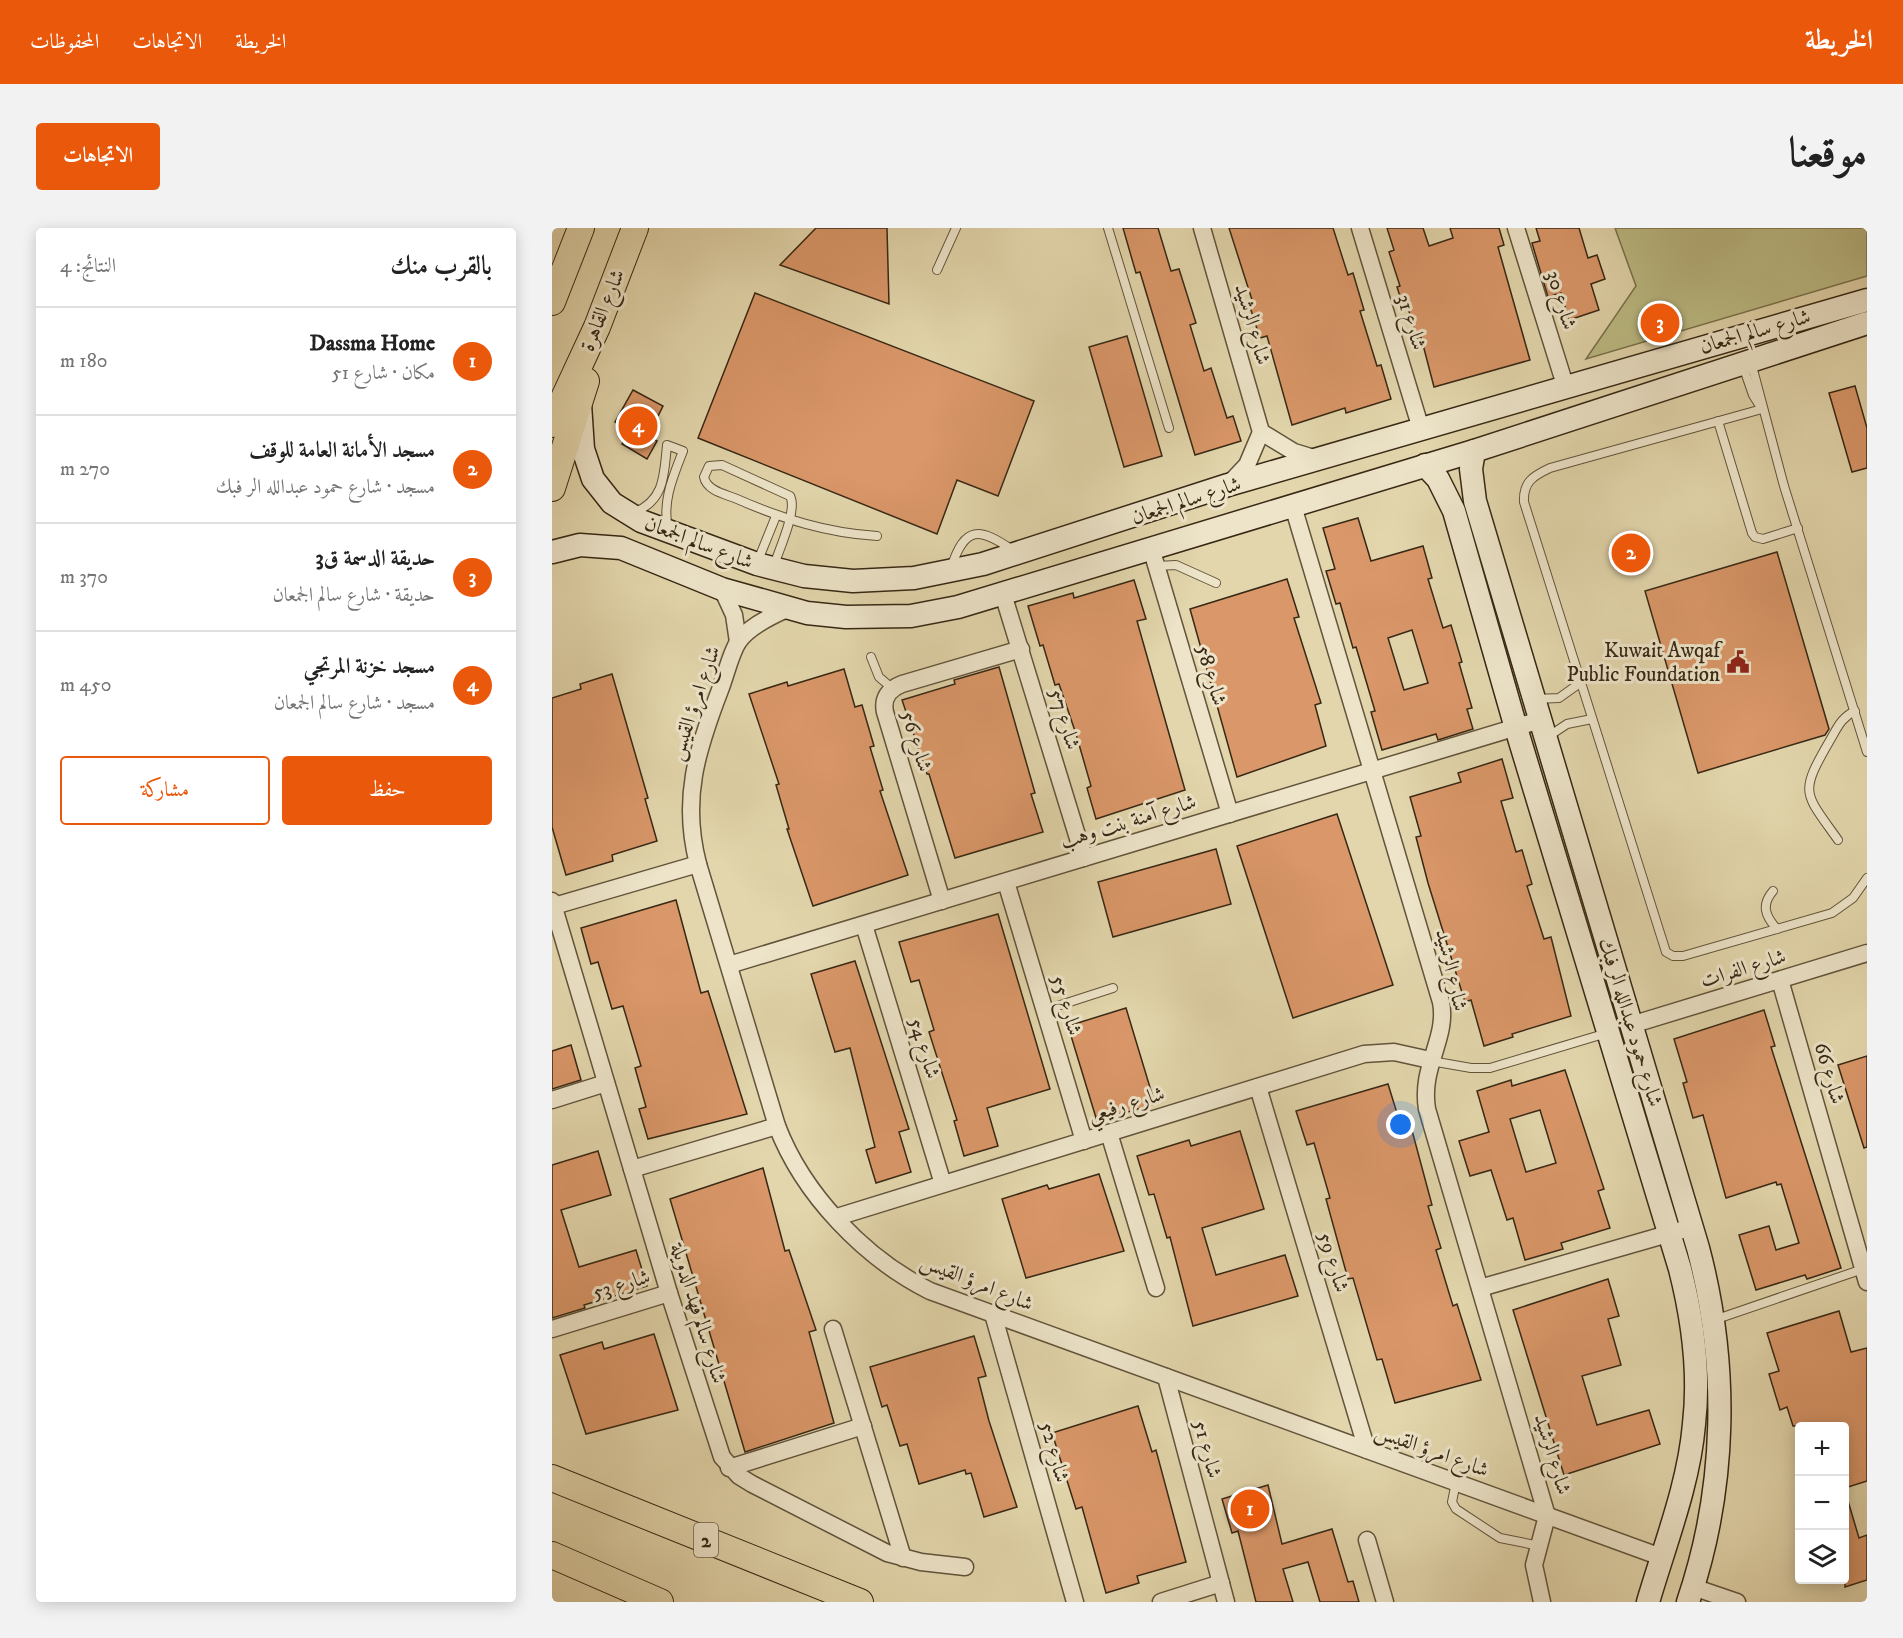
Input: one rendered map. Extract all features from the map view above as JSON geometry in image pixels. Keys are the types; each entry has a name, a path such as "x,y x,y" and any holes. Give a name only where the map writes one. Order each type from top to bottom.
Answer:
{"main road":[{"path":"552,302 581,228"},
{"name":"شارع القاهرة","path":"552,424 597,327 635,228"},
{"path":"552,488 580,401 597,327"},
{"name":"2","path":"552,1478 860,1602"},
{"path":"552,1555 660,1602"}],"street":[{"name":"شارع الرشيد","path":"1202,228 1261,432"},
{"name":"شارع 31","path":"1360,228 1421,429"},
{"name":"شارع 30","path":"1516,228 1565,385"},
{"name":"شارع سالم الجمعان","path":"580,401 583,449 593,479 612,503 628,514 765,566 820,578 870,581 914,578 950,572 1016,553 1228,485 1565,385 1867,300"},
{"name":"شارع سالم الجمعان","path":"552,552 580,545 608,545 634,553 722,589 787,609 826,616 910,616 958,607 1154,557 1182,538 1474,451 1866,325"},
{"path":"1634,366 1646,371 1650,379 1650,387 1642,396"},
{"path":"1228,485 1246,465 1261,432 1294,452 1318,459"},
{"name":"شارع حمود عبدالله الر فبك","path":"1474,451 1471,469 1475,501 1543,729 1685,1287 1695,1354 1694,1426 1688,1464 1648,1602"},
{"name":"شارع حمود عبدالله الر فبك","path":"1425,465 1438,479 1454,511 1516,728 1692,1227 1714,1320 1721,1401 1717,1471 1707,1530 1690,1595"},
{"path":"1170,505 1166,510 1164,522 1170,533 1182,538"},
{"name":"شارع الرشيد","path":"1293,506 1442,1011 1441,1029 1430,1060 1426,1080 1427,1109 1547,1516"},
{"path":"659,564 656,559 655,545 668,531"},
{"name":"شارع 58","path":"1154,557 1230,814"},
{"path":"910,616 904,596 914,578"},
{"path":"865,617 873,600 870,581"},
{"name":"شارع امرؤ القيس","path":"722,589 734,615 738,642 698,747 693,772 691,821 698,864 777,1126 802,1175 837,1217 880,1260 930,1291 1661,1557"},
{"name":"شارع 57","path":"1003,594 1084,858"},
{"name":"شارع امرؤ القيس","path":"738,642 761,623 787,609"},
{"name":"شارع 56","path":"942,901 885,712 885,698 893,689 1021,649"},
{"name":"شارع آمنة بنت وهب","path":"729,965 1516,728 1543,729"},
{"name":"شارع سالم فهد الدويلة","path":"698,864 553,904 715,1445 729,1468 752,1484 863,1542 903,1558 965,1568"},
{"name":"شارع 55","path":"1006,882 1084,1141"},
{"name":"شارع 54","path":"864,925 943,1184"},
{"name":"شارع الفرات","path":"1621,1029 1867,953"},
{"name":"شارع 66","path":"1780,980 1866,1273"},
{"name":"شارع رفيعي","path":"837,1217 1258,1087 1380,1052 1407,1054 1430,1060"},
{"path":"552,1100 606,1083"},
{"name":"شارع 59","path":"1258,1087 1367,1450"},
{"path":"632,1169 777,1126"},
{"path":"1109,1133 1156,1288"},
{"path":"1480,1288 1692,1227"},
{"name":"شارع 53","path":"552,1329 669,1293"},
{"name":"شارع 52","path":"993,1314 1075,1602"},
{"path":"834,1329 903,1558"},
{"name":"شارع 51","path":"1166,1377 1226,1602"},
{"path":"729,1468 863,1426"},
{"path":"1688,1464 1701,1461 1717,1471"},
{"path":"1542,1602 1534,1572 1547,1516"},
{"path":"1367,1540 1385,1602"},
{"path":"1161,1602 1221,1583"},
{"path":"1690,1595 1737,1602"}],"lane":[{"path":"937,270 956,228"},
{"path":"1108,228 1169,428"},
{"path":"1746,363 1752,395 1762,409 1867,749"},
{"path":"1762,409 1550,468 1531,477 1527,483 1524,492 1526,509 1666,952 1673,956 1683,956 1840,910 1860,891 1867,878"},
{"path":"1718,421 1752,533 1755,537 1763,539 1798,528"},
{"path":"628,514 651,503 661,489 667,446 683,451 666,503 668,531"},
{"path":"765,566 789,520 794,506 787,492 722,465 713,464 706,469 705,481 710,488 789,520 844,533 877,536"},
{"path":"765,566 776,516"},
{"path":"950,572 961,542 973,534 988,534 1016,553"},
{"path":"1154,557 1216,583"},
{"path":"871,657 879,677 893,689"},
{"path":"1534,698 1559,698 1580,683"},
{"path":"1838,840 1813,803 1808,783 1813,768 1841,720 1855,711"},
{"path":"1543,729 1592,719"},
{"path":"1773,891 1765,905 1769,920 1776,929"},
{"path":"1045,1010 1113,988"},
{"path":"1430,1060 1471,1068 1490,1068 1621,1029"},
{"path":"1714,1320 1866,1273"},
{"path":"1456,1482 1452,1502 1456,1509 1500,1538 1540,1546"}],"shaded area":[{"path":"1615,228 1867,228 1867,276 1586,359 1636,286"}],"building":[{"path":"816,228 887,228 889,304 780,265"},
{"path":"1123,228 1158,228 1171,271 1179,269 1196,323 1190,325 1204,371 1211,368 1227,418 1233,416 1241,441 1195,455 1140,272 1136,273"},
{"path":"1229,228 1333,228 1348,275 1353,273 1364,310 1360,311 1377,366 1381,365 1391,399 1346,413 1345,408 1292,425 1267,336 1260,338 1250,307 1254,306"},
{"path":"1387,228 1423,228 1429,246 1453,238 1450,228 1499,228 1504,245 1498,247 1530,360 1434,387 1421,337 1417,338 1408,308 1404,309 1397,287 1400,286 1389,252 1394,250"},
{"path":"1536,228 1579,228 1588,258 1597,255 1605,279 1591,284 1599,310 1569,320 1561,293 1548,297 1532,243 1540,241"},
{"path":"755,293 1034,401 998,496 957,480 937,534 698,438"},
{"path":"1127,336 1162,456 1124,467 1089,347"},
{"path":"1855,386 1867,428 1867,468 1852,472 1829,393"},
{"path":"633,390 663,406 648,436 657,441 647,459 622,444 629,430 615,422"},
{"path":"1358,518 1371,561 1423,546 1432,578 1428,579 1443,628 1451,625 1462,662 1459,663 1472,708 1467,709 1473,729 1438,740 1436,734 1382,750 1371,712 1375,711 1356,647 1353,648 1340,603 1336,604 1326,571 1335,569 1323,528","holes":["1412,630 1428,683 1404,690 1388,638"]},
{"path":"1623,533 1651,546 1639,572 1611,559"},
{"name":"Kuwait Awqaf Public Foundation","path":"1777,552 1829,729 1825,735 1698,773 1645,591"},
{"path":"1287,579 1299,617 1294,618 1321,703 1315,705 1326,746 1237,777 1190,609"},
{"path":"1134,580 1146,619 1137,621 1185,790 1096,819 1087,788 1091,786 1076,734 1059,684 1055,685 1043,645 1040,646 1028,606 1073,593 1074,598"},
{"path":"999,667 1035,793 1031,794 1043,832 955,858 929,774 927,774 902,700 955,684 954,680"},
{"path":"844,669 855,707 862,705 874,746 870,747 883,790 880,791 908,875 813,906 787,829 789,829 776,785 779,784 749,694 787,682 788,686"},
{"path":"612,674 648,798 645,799 657,841 612,855 613,861 566,875 552,827 552,698 581,689 580,684"},
{"path":"1502,759 1513,798 1501,801 1516,852 1522,850 1532,884 1527,886 1544,939 1551,937 1571,1016 1512,1034 1513,1037 1484,1046 1471,1000 1465,1002 1428,883 1416,837 1421,836 1410,797 1461,782 1458,773"},
{"path":"1337,814 1393,985 1293,1018 1237,846"},
{"path":"1216,849 1231,904 1113,937 1098,882"},
{"path":"676,900 701,993 708,991 747,1114 648,1139 639,1109 646,1107 635,1068 641,1066 623,1006 612,1009 598,962 591,964 581,928"},
{"path":"998,914 1050,1089 987,1108 998,1146 964,1156 954,1121 957,1120 929,1032 934,1030 919,980 911,982 899,942"},
{"path":"855,961 909,1129 899,1132 911,1172 876,1183 866,1150 875,1147 850,1048 835,1052 811,974"},
{"path":"1126,1008 1155,1104 1097,1121 1068,1026"},
{"path":"1764,1010 1775,1046 1771,1047 1841,1268 1807,1279 1805,1275 1756,1290 1739,1235 1769,1226 1776,1250 1799,1243 1781,1184 1777,1185 1776,1182 1726,1198 1703,1115 1693,1118 1683,1083 1687,1082 1674,1039"},
{"path":"571,1045 581,1080 552,1089 552,1051"},
{"path":"1867,1056 1867,1147 1864,1148 1838,1065"},
{"path":"1565,1070 1604,1189 1598,1191 1610,1228 1561,1243 1563,1249 1525,1260 1513,1218 1507,1220 1491,1170 1470,1176 1459,1141 1489,1132 1477,1091 1511,1080 1512,1086","holes":["1540,1110 1556,1163 1526,1172 1510,1119"]},
{"path":"1388,1084 1401,1126 1410,1123 1432,1205 1428,1206 1441,1248 1436,1250 1453,1306 1457,1304 1481,1380 1395,1403 1382,1359 1377,1360 1353,1278 1348,1279 1326,1199 1330,1198 1314,1143 1307,1145 1296,1111"},
{"path":"1240,1131 1264,1209 1202,1228 1216,1275 1285,1255 1298,1296 1193,1326 1170,1237 1167,1238 1154,1194 1149,1195 1137,1156 1189,1140 1191,1146"},
{"path":"598,1151 611,1195 561,1210 579,1267 636,1250 647,1286 584,1305 585,1308 552,1318 552,1165"},
{"path":"763,1168 785,1251 789,1250 816,1330 809,1332 834,1423 745,1452 670,1199"},
{"path":"1099,1174 1124,1251 1026,1278 1002,1199 1047,1185 1049,1189"},
{"path":"1608,1279 1619,1316 1608,1319 1621,1365 1582,1376 1597,1425 1649,1410 1660,1444 1564,1475 1513,1310"},
{"path":"1839,1311 1851,1352 1867,1348 1867,1481 1849,1487 1849,1422 1795,1422 1793,1426 1787,1407 1780,1410 1769,1374 1779,1371 1767,1333"},
{"path":"654,1334 678,1410 586,1434 560,1355 602,1342 604,1349"},
{"path":"974,1336 986,1376 978,1378 989,1421 1017,1507 984,1517 971,1473 966,1474 965,1470 919,1484 907,1444 900,1446 887,1405 882,1407 870,1367"},
{"path":"1138,1406 1152,1452 1156,1450 1186,1562 1137,1576 1139,1583 1106,1593 1082,1507 1076,1509 1052,1433"},
{"path":"1268,1485 1282,1544 1332,1529 1348,1582 1353,1581 1359,1602 1320,1602 1308,1562 1283,1569 1293,1602 1256,1602 1238,1531 1232,1533 1222,1499"},
{"path":"1849,1504 1859,1538 1867,1535 1867,1580 1845,1587 1845,1584 1849,1584"}],"place":[{"name":"حديقة الدسمة ق3","path":"1660,323"},
{"name":"مسجد خزنة المرتجي","path":"638,426"},
{"name":"مسجد الأمانة العامة للوقف","path":"1631,553"},
{"name":"Kuwait Awqaf Public Foundation","path":"1738,662"},
{"name":"Dassma Home","path":"1250,1509"}]}
